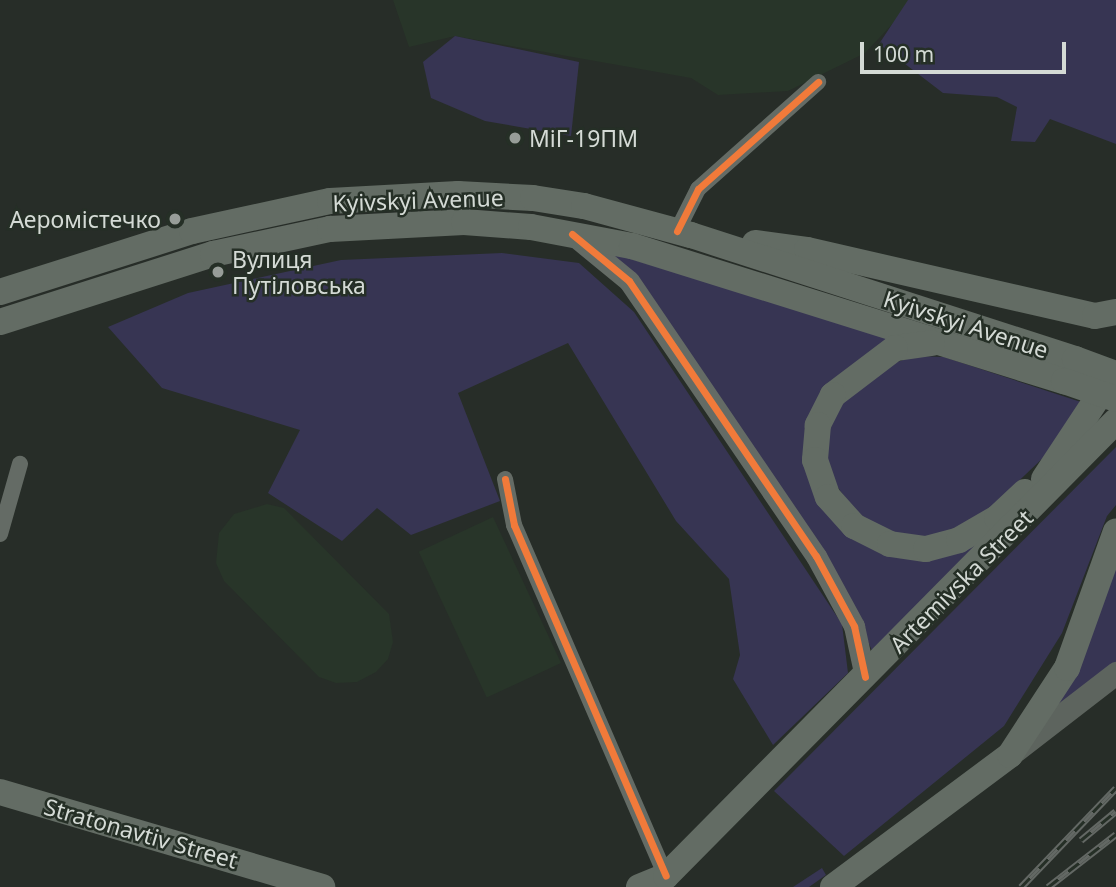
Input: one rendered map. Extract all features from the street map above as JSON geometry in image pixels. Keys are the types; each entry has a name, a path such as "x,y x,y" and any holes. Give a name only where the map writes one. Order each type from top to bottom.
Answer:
{"main road":[{"name":"Kyivskyi Avenue","path":"0,292 130,249 330,201 458,194 533,198 584,206 684,233 1070,370"},
{"path":"531,227 541,218 542,207 533,198"},
{"path":"572,234 572,213 584,206"},
{"name":"Kyivskyi Avenue","path":"0,322 213,254 330,229 464,222 531,227 632,246 938,342 1070,370"},
{"path":"684,233 807,250 1095,316 1116,312"},
{"path":"130,249 139,278"},
{"path":"68,270 87,295"},
{"path":"938,342 895,348 863,369 833,395 818,425 815,460 828,497 854,526 890,544 926,549 959,540 998,519 1056,461"},
{"path":"1070,370 1116,372"},
{"path":"1070,370 1116,399"},
{"path":"999,543 1116,372"},
{"name":"Artemivska Street","path":"661,883 999,543 1116,421"},
{"path":"1010,755 1067,668 1116,531"},
{"path":"833,887 1116,673"},
{"name":"Stratonavtiv Street","path":"0,792 322,887"},
{"path":"262,868 341,887"},
{"path":"639,887 661,883"}],"street":[{"path":"684,233 698,189 818,82"},
{"path":"572,234 629,281 816,556 854,626 865,677"},
{"path":"0,534 20,464"},
{"path":"505,479 514,525 661,883"}],"shaded area":[{"path":"393,0 915,0 865,53 788,91 718,95 691,78 455,36 409,47"},
{"path":"908,0 1116,0 1116,144 1050,119 1035,142 1011,141 1017,107 997,97 943,93 879,44"},
{"path":"455,36 579,62 571,136 485,121 431,98 423,62"},
{"path":"601,250 909,342 873,351 804,457 879,550 993,530 875,658 847,591"},
{"path":"502,253 579,263 634,312 842,624 848,673 773,745 733,679 740,655 729,579 676,521 568,343 458,393 500,501 411,535 377,508 342,541 268,493 300,430 162,388 108,327 188,293 341,260"},
{"path":"916,356 944,357 1084,403 1044,457 984,514 951,533 922,540 891,535 859,517 826,471 828,421 842,399 887,365"},
{"path":"1116,447 1116,505 1107,516 1062,633 1004,726 844,856 774,791"},
{"path":"267,504 284,508 389,614 393,642 388,659 376,672 357,682 336,683 319,677 224,581 216,563 219,533 234,514"},
{"path":"493,517 561,663 487,698 419,552"},
{"path":"1116,560 1116,662 1060,711 1057,707"},
{"path":"822,868 826,875 809,887 793,887"}],"railway":[{"path":"1021,887 1116,788"},
{"path":"1081,840 1116,811"},
{"path":"1048,887 1116,834"}],"cycle path":[{"path":"677,231 698,189 818,82"},
{"path":"572,234 629,281 816,556 854,626 865,677"},
{"path":"505,479 514,525 666,876"}],"place":[{"name":"МіГ-19ПМ","path":"515,138"},
{"name":"Аеромістечко","path":"175,219"},
{"name":"Вулиця Путіловська","path":"218,272"}]}
